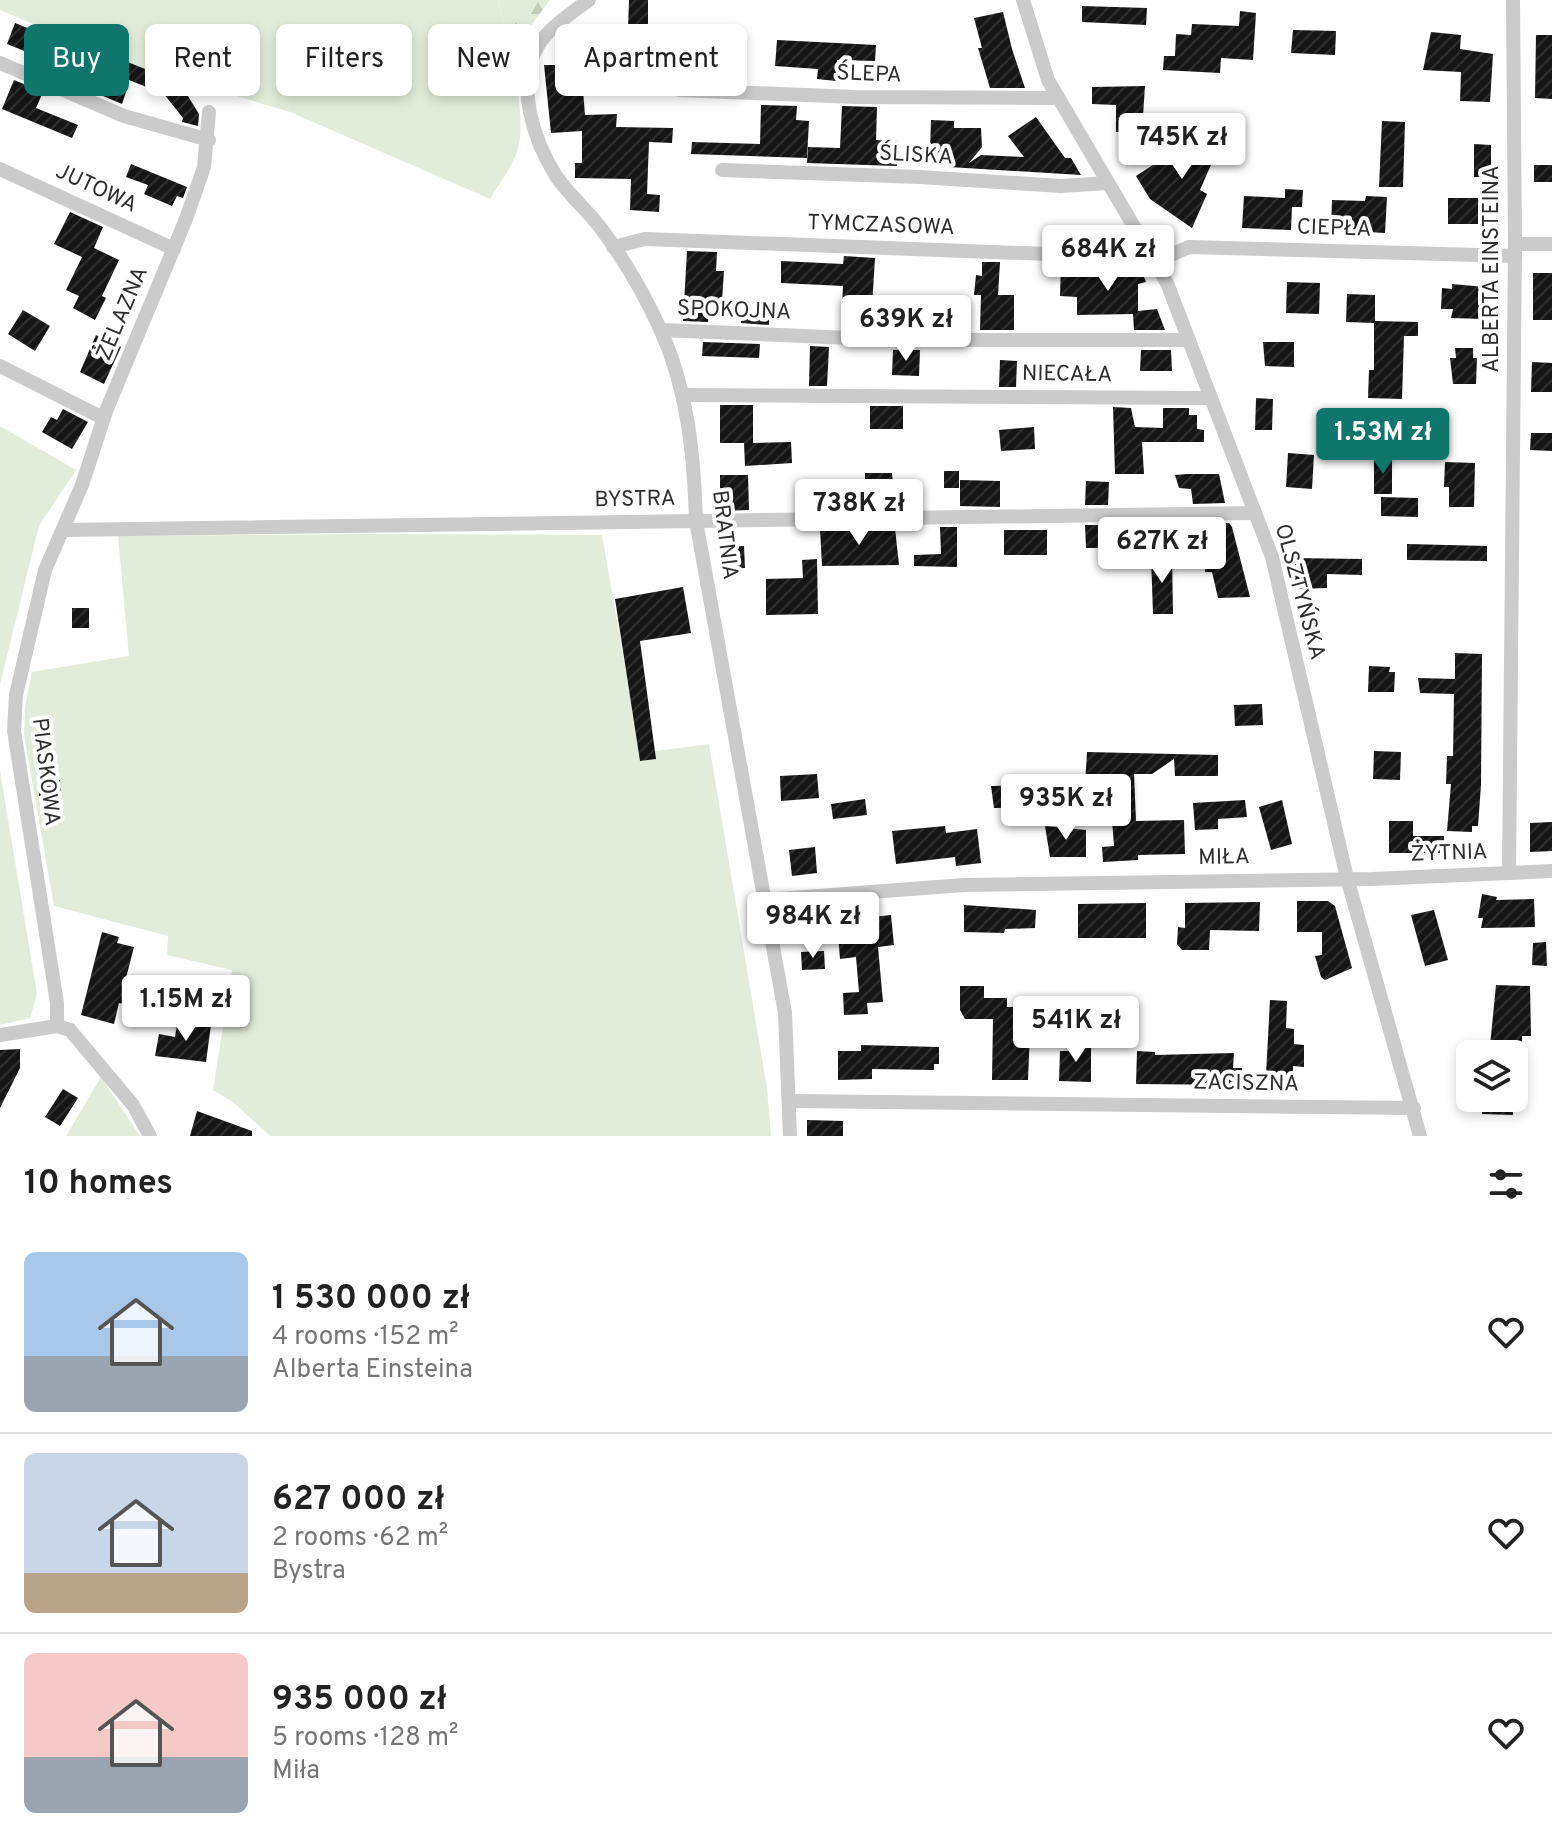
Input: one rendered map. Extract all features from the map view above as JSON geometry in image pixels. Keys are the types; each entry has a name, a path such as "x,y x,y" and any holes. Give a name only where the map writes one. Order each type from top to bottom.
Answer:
{"street":[{"name":"BRATNIA","path":"589,0 554,27 539,44 527,79 530,112 539,143 557,177 613,247 661,330 683,395 695,478 696,521 785,1013 790,1136"},
{"name":"OLSZTYŃSKA","path":"1023,0 1048,80 1152,256 1189,340 1272,557 1347,878 1420,1136"},
{"name":"ALBERTA EINSTEINA","path":"1509,873 1515,250 1513,0"},
{"path":"0,63 124,116 209,140"},
{"name":"ŚLEPA","path":"747,93 870,98 1058,98"},
{"name":"ŻELAZNA","path":"64,530 103,418 174,249 204,167 209,140 209,112"},
{"name":"JUTOWA","path":"0,169 174,249"},
{"name":"ŚLISKA","path":"722,170 1061,186 1108,183"},
{"name":"TYMCZASOWA","path":"613,247 645,239 1152,256"},
{"name":"CIEPŁA","path":"1152,256 1189,247 1515,250 1552,244"},
{"name":"SPOKOJNA","path":"661,330 897,340 1189,340"},
{"path":"0,366 103,418"},
{"name":"NIECAŁA","path":"683,395 1211,398"},
{"name":"BYSTRA","path":"64,530 1254,513"},
{"name":"PIASKOWA","path":"57,1026 57,1003 14,731 16,695 45,570 64,530"},
{"name":"ŻYTNIA","path":"1347,878 1552,871"},
{"name":"MIŁA","path":"765,900 964,885 1347,878"},
{"path":"0,1035 57,1026 70,1030 133,1105 150,1136"},
{"name":"ZACISZNA","path":"790,1101 1414,1108"}],"green space":[{"path":"0,0 498,0 504,24 428,24 428,96 518,96 518,149 490,199 290,112 237,96 260,96 260,24 145,24 145,71 129,64 129,24 34,24 0,10"},
{"path":"498,0 550,0 532,24 504,24"},
{"path":"0,426 76,470 39,526 0,684"},
{"path":"602,535 640,753 709,744 767,1088 771,1136 270,1136 233,1102 213,1090 232,970 167,955 168,936 54,906 24,735 25,707 32,672 129,656 118,536"},
{"path":"0,771 37,994 30,1018 0,1025"},
{"path":"101,1077 136,1130 140,1136 66,1136"}],"building":[{"path":"629,0 648,0 648,24 628,24"},
{"path":"1082,6 1147,8 1146,25 1082,22"},
{"path":"1240,11 1256,13 1253,60 1221,58 1220,73 1163,70 1164,56 1175,56 1176,34 1191,35 1192,24 1239,26"},
{"path":"1003,12 1025,88 990,88 978,48 982,48 974,18"},
{"path":"15,23 24,27 24,51 7,44"},
{"path":"1293,30 1336,31 1335,55 1291,53"},
{"path":"1431,32 1461,35 1460,49 1493,54 1490,102 1460,101 1461,72 1423,70"},
{"path":"1536,35 1552,35 1552,99 1535,98"},
{"path":"777,40 876,45 875,61 837,60 836,81 817,79 818,69 775,66"},
{"path":"129,63 145,69 145,86 129,80"},
{"path":"544,65 555,65 555,96 583,96 585,115 617,114 616,127 673,128 672,143 649,142 647,194 660,195 659,212 630,210 631,179 575,178 575,163 582,163 582,131 551,133"},
{"path":"14,80 24,84 24,96 41,96 36,108 78,125 72,138 2,109"},
{"path":"1145,86 1143,116 1157,116 1156,143 1136,143 1136,132 1116,132 1116,105 1092,104 1092,87"},
{"path":"103,96 125,96 122,104"},
{"path":"166,96 188,96 199,114 198,126 182,122 183,118"},
{"path":"761,105 797,106 796,120 809,121 807,158 691,154 692,142 760,144"},
{"path":"842,106 877,107 876,140 898,141 897,166 807,163 808,147 840,148"},
{"path":"1036,117 1065,158 1071,158 1081,175 949,167 949,153 930,152 931,120 954,121 954,128 981,128 982,147 969,163 981,155 1024,157 1008,136"},
{"path":"1382,121 1405,122 1403,187 1379,187"},
{"path":"1199,135 1224,135 1200,190 1207,194 1192,228 1150,199 1136,176 1167,156 1180,176"},
{"path":"1474,144 1491,145 1491,177 1474,177"},
{"path":"131,164 187,187 183,198 177,196 172,206 144,194 148,185 126,177"},
{"path":"1534,165 1552,165 1552,182 1534,182"},
{"path":"1285,189 1303,190 1302,207 1292,207 1291,230 1242,228 1244,196 1285,198"},
{"path":"1366,196 1387,197 1385,233 1331,230 1332,200 1365,201"},
{"path":"1448,198 1485,198 1485,224 1448,224"},
{"path":"70,212 103,227 94,248 119,260 102,296 106,298 95,320 73,308 79,296 66,290 82,257 54,244"},
{"path":"687,251 717,252 716,271 724,271 722,300 710,299 708,322 683,321"},
{"path":"844,256 875,258 871,323 856,322 857,312 842,306 843,286 781,283 781,261 843,264"},
{"path":"982,262 1000,262 998,295 1014,295 1014,330 980,330 981,295 974,295 976,275 982,276"},
{"path":"1061,264 1128,267 1139,264 1146,282 1138,284 1138,311 1157,309 1165,330 1134,330 1133,314 1077,315 1077,297 1060,296"},
{"path":"1533,273 1552,273 1552,320 1533,320"},
{"path":"1287,282 1320,283 1319,314 1286,313"},
{"path":"1452,284 1485,287 1484,319 1451,318 1453,309 1441,309 1442,288 1452,289"},
{"path":"1347,294 1375,295 1375,321 1418,322 1418,336 1404,336 1402,399 1368,398 1369,370 1374,370 1374,323 1346,322"},
{"path":"23,310 50,326 35,351 8,334"},
{"path":"741,313 769,314 769,325 741,323"},
{"path":"96,335 121,347 104,384 80,372"},
{"path":"703,342 760,344 759,358 702,356"},
{"path":"1263,342 1294,342 1294,367 1265,366"},
{"path":"810,346 829,347 827,386 809,386"},
{"path":"1455,348 1473,348 1473,358 1477,358 1476,384 1453,384 1450,358 1456,358"},
{"path":"893,350 920,350 919,376 892,375"},
{"path":"1141,350 1171,350 1172,371 1140,371"},
{"path":"1000,360 1017,361 1016,387 999,387"},
{"path":"1532,362 1552,363 1552,392 1531,392"},
{"path":"1256,398 1273,399 1272,430 1255,430"},
{"path":"720,405 753,405 753,443 791,442 792,463 745,466 744,443 720,443"},
{"path":"870,406 903,406 903,429 870,429"},
{"path":"1113,407 1131,408 1135,427 1163,428 1163,408 1189,408 1189,415 1197,415 1197,429 1204,430 1204,442 1142,442 1144,474 1115,474"},
{"path":"63,409 88,422 72,449 42,432 51,417 57,420"},
{"path":"1034,427 1035,449 1001,451 999,430"},
{"path":"1531,433 1552,433 1552,451 1530,450"},
{"path":"1288,453 1314,455 1312,489 1286,487"},
{"path":"1374,458 1392,458 1392,494 1374,494"},
{"path":"1445,462 1475,463 1474,507 1449,507 1449,487 1444,487"},
{"path":"944,471 959,471 959,488 944,488"},
{"path":"865,473 892,473 895,508 865,509"},
{"path":"1219,474 1225,503 1193,504 1191,489 1179,488 1175,475"},
{"path":"720,475 748,475 749,510 720,511"},
{"path":"960,480 1000,481 1000,507 960,506"},
{"path":"1086,481 1109,482 1108,505 1085,505"},
{"path":"1381,497 1418,498 1418,517 1381,516"},
{"path":"1229,523 1250,597 1218,598 1212,572 1205,572 1204,524"},
{"path":"1085,525 1129,525 1129,548 1086,548"},
{"path":"940,527 957,527 957,567 914,566 914,555 941,554"},
{"path":"895,528 899,565 822,566 820,529"},
{"path":"1004,530 1047,530 1047,555 1004,555"},
{"path":"1407,544 1487,546 1487,561 1407,560"},
{"path":"744,546 745,568 722,569 720,547"},
{"path":"1151,556 1172,556 1173,614 1153,614"},
{"path":"1292,558 1362,559 1362,575 1327,574 1327,588 1296,589"},
{"path":"817,559 818,614 766,615 766,579 803,578 802,560"},
{"path":"683,587 691,633 640,641 656,759 640,761 615,599"},
{"path":"72,608 89,608 89,628 72,628"},
{"path":"1455,653 1482,654 1481,785 1478,826 1472,826 1472,832 1447,831 1451,784 1446,784 1447,756 1453,756 1454,694 1420,693 1418,678 1455,679"},
{"path":"1369,666 1390,667 1389,672 1395,672 1394,692 1368,692"},
{"path":"1262,704 1263,725 1235,726 1234,705"},
{"path":"1374,751 1401,752 1400,780 1373,779"},
{"path":"1087,752 1218,755 1218,776 1175,776 1174,759 1152,774 1134,774 1136,821 1184,820 1185,854 1138,855 1138,860 1103,862 1102,847 1114,846 1112,819 1092,819 1092,784 1085,784"},
{"path":"817,774 819,798 781,801 780,776"},
{"path":"60,780 61,794 39,796 38,782"},
{"path":"1039,785 1042,807 994,808 991,786"},
{"path":"865,799 867,815 833,819 831,804"},
{"path":"1245,800 1247,817 1218,819 1218,829 1195,830 1193,803"},
{"path":"1282,800 1292,844 1271,850 1259,807"},
{"path":"1389,821 1413,821 1413,836 1444,836 1444,853 1389,853"},
{"path":"1552,822 1552,851 1530,852 1530,823"},
{"path":"945,826 946,833 977,829 981,863 956,866 955,857 896,864 892,831"},
{"path":"1045,826 1086,830 1086,857 1050,857"},
{"path":"815,847 817,873 792,876 789,850"},
{"path":"1482,894 1497,897 1496,900 1534,899 1535,927 1481,928 1483,918 1478,918"},
{"path":"1297,901 1328,901 1335,906 1352,968 1325,980 1321,977 1315,956 1322,955 1322,932 1297,932"},
{"path":"1260,902 1259,931 1210,930 1209,950 1182,950 1177,944 1178,927 1185,928 1185,903"},
{"path":"1146,903 1146,938 1078,938 1078,904"},
{"path":"964,905 1036,910 1035,928 1005,929 1004,933 964,932"},
{"path":"1434,910 1448,960 1425,966 1411,915"},
{"path":"891,915 894,945 878,947 883,1002 867,1003 868,1014 844,1015 843,993 859,992 856,957 840,959 837,921"},
{"path":"102,932 119,937 117,943 134,947 126,978 163,988 160,1001 150,999 148,1008 119,1003 114,1024 81,1015"},
{"path":"1546,942 1547,966 1532,965 1533,943"},
{"path":"824,951 825,969 802,970 801,952"},
{"path":"1496,985 1530,986 1531,1036 1522,1036 1522,1040 1491,1040"},
{"path":"960,986 984,986 984,998 1007,998 1007,1007 1031,1007 1028,1080 992,1080 993,1019 965,1019 960,1010"},
{"path":"1270,1000 1287,1001 1286,1028 1294,1029 1294,1044 1304,1045 1304,1067 1293,1066 1293,1075 1266,1075"},
{"path":"195,1022 211,1025 206,1062 155,1056 159,1034 175,1037 177,1025 194,1028"},
{"path":"1074,1044 1091,1044 1091,1082 1059,1081 1060,1051 1073,1051"},
{"path":"861,1045 939,1047 939,1064 934,1064 934,1070 872,1069 872,1079 838,1080 838,1051 861,1051"},
{"path":"20,1049 20,1068 0,1108 0,1050"},
{"path":"1137,1051 1155,1052 1155,1055 1234,1053 1233,1068 1242,1068 1242,1085 1136,1084"},
{"path":"63,1089 78,1098 60,1126 45,1117"},
{"path":"197,1111 252,1131 252,1136 190,1136"},
{"path":"1482,1112 1513,1112 1513,1115"},
{"path":"807,1120 843,1121 843,1136 807,1136"}]}
